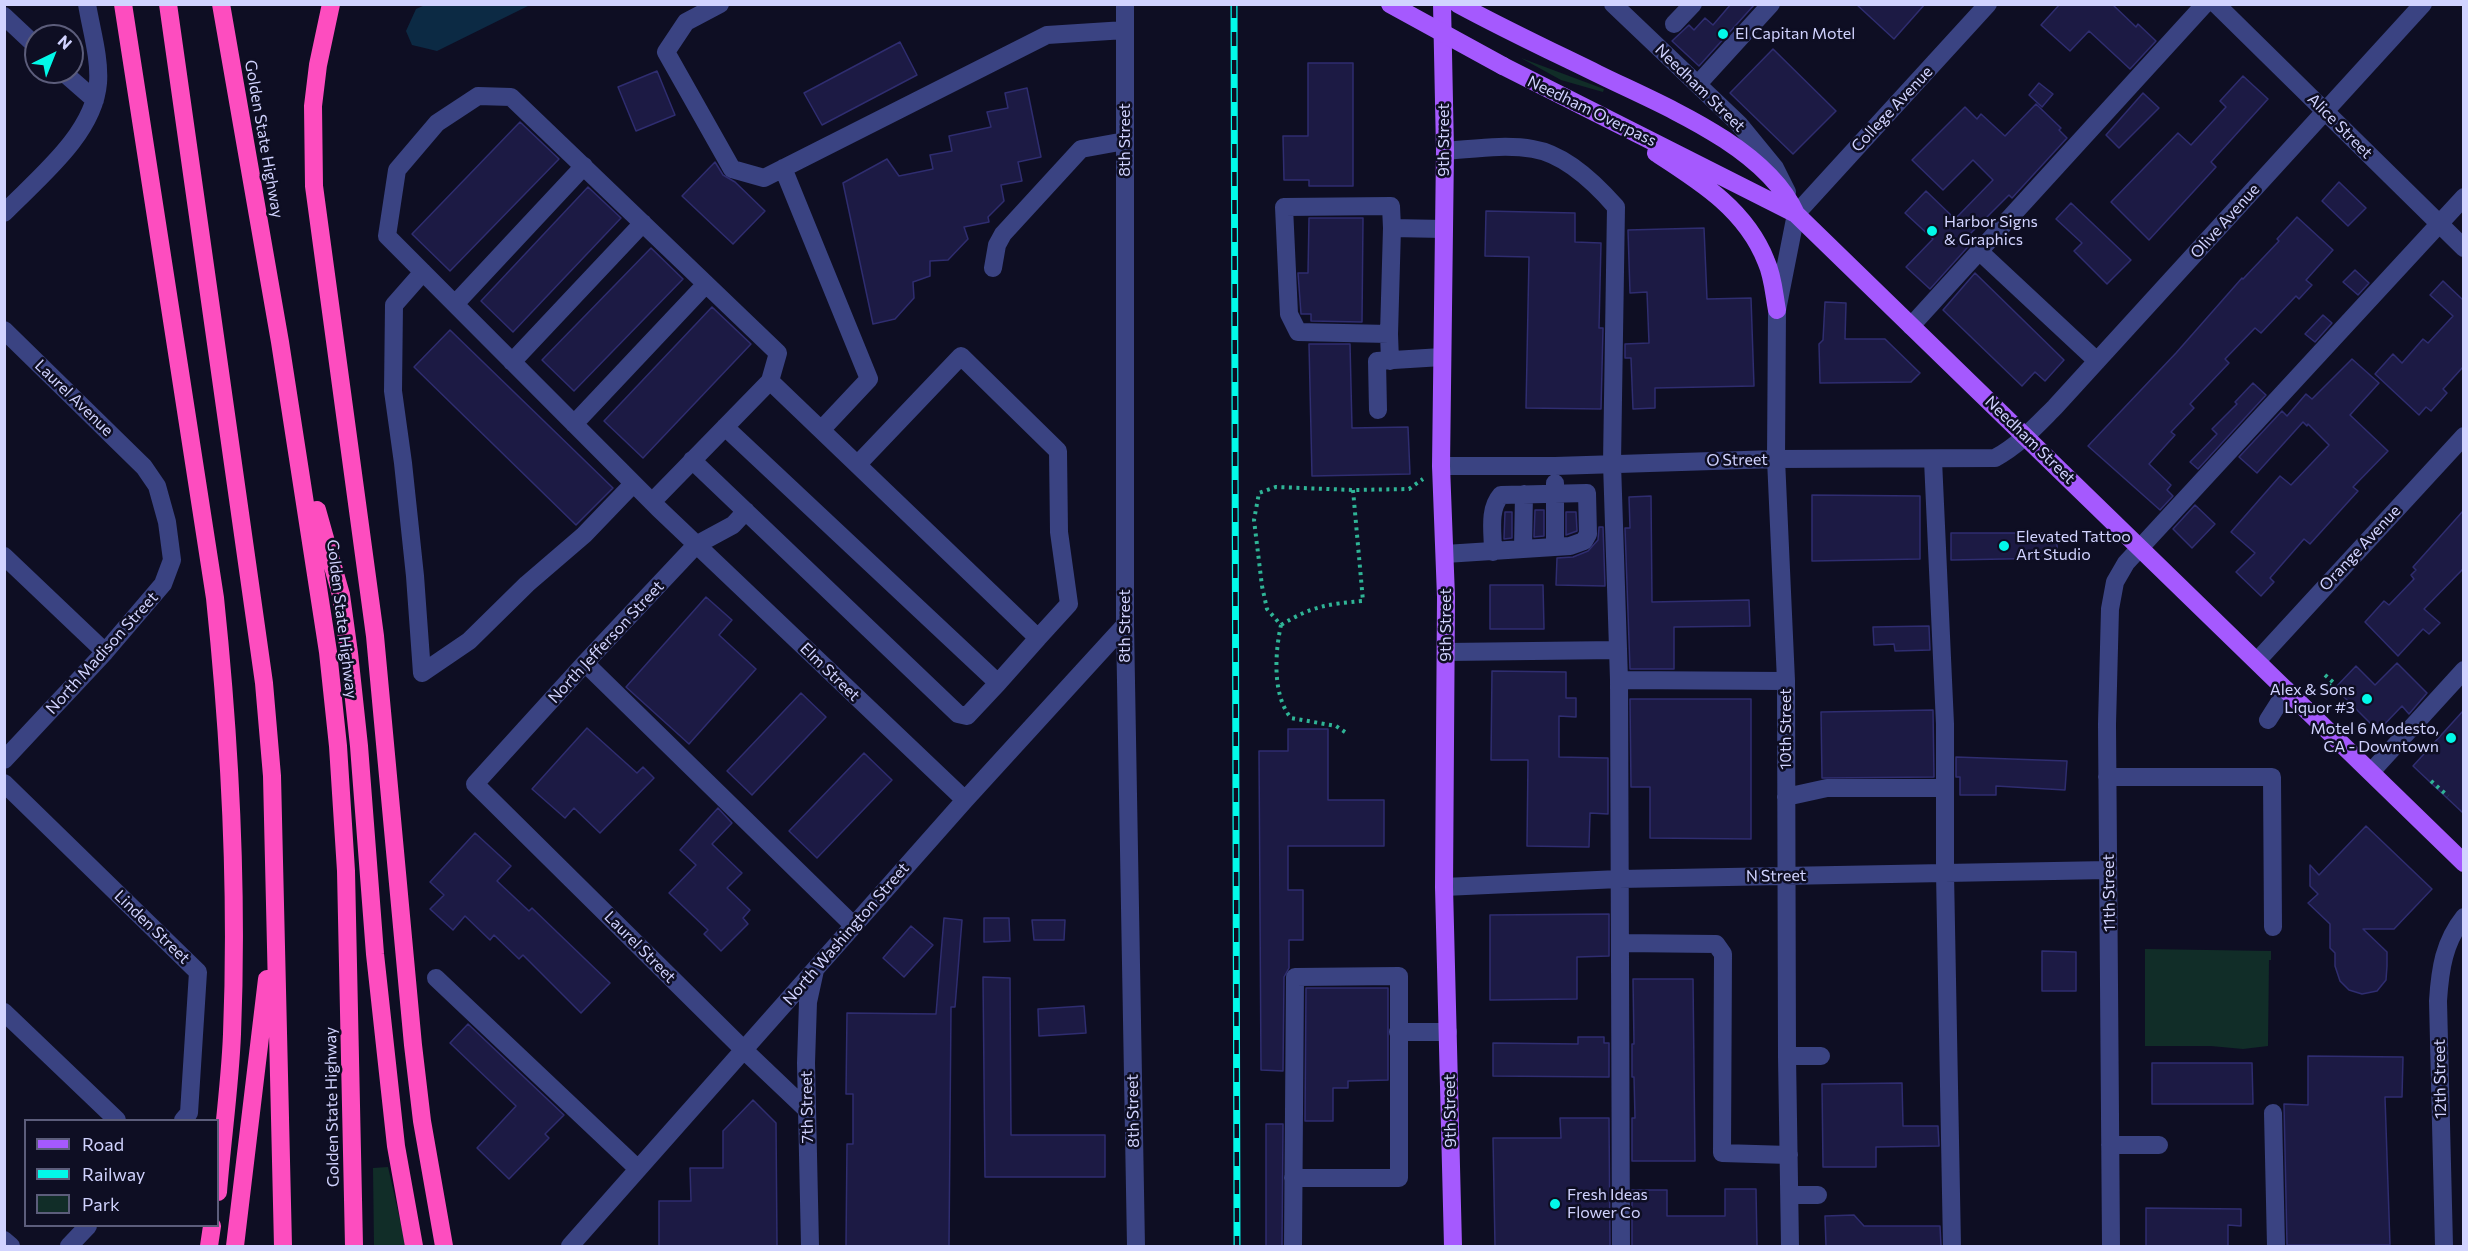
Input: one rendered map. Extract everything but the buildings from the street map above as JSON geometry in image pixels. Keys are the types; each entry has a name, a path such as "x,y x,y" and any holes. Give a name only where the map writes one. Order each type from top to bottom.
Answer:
{"highway":[{"path":"123,4 215,598 224,680 232,822 234,950 232,1035 219,1181"},
{"path":"168,4 264,683 272,776 283,1246"},
{"name":"Golden State Highway","path":"221,4 293,421 328,652 338,746 346,871 354,1246"},
{"path":"331,4 318,65 313,106 314,186 375,636 415,1067 444,1246"},
{"path":"293,421 341,595 358,746 368,883 396,1146 414,1246"},
{"path":"235,1246 275,911"},
{"path":"209,1246 212,1227"}],"main road":[{"name":"Needham Overpass","path":"1390,4 1503,66 1792,205"},
{"name":"9th Street","path":"1442,4 1445,151 1441,466 1446,652 1444,887 1453,1246"},
{"path":"1458,4 1713,132 1765,172 1792,205"},
{"path":"1587,108 1690,175 1744,220 1753,232 1767,263 1777,310"},
{"name":"Needham Street","path":"1792,205 1911,326 2027,436 2463,863"}],"street":[{"path":"4,213 71,143 90,114 98,82 87,4"},
{"path":"720,4 686,22 666,52 732,169 764,178 1047,34 1125,30"},
{"name":"8th Street","path":"1125,4 1125,625 1136,1246"},
{"name":"Needham Street","path":"1613,4 1665,34 1698,84 1761,149 1775,168 1792,205"},
{"path":"1665,34 1693,4"},
{"path":"1698,84 1771,4"},
{"name":"College Avenue","path":"1792,205 1988,4"},
{"path":"1911,326 2205,4"},
{"name":"Alice Street","path":"2216,4 2463,248"},
{"name":"Olive Avenue","path":"2027,436 2423,4"},
{"path":"4,16 24,35"},
{"path":"77,84 95,100"},
{"name":"Elm Street","path":"584,166 512,97 478,96 437,123 397,170 387,236 633,484 964,800"},
{"path":"993,268 997,245 1003,234 1081,149 1125,141"},
{"path":"1445,151 1511,147 1536,149 1566,162 1602,190 1616,207 1612,463 1619,680 1621,1246"},
{"path":"455,304 584,166 778,352 770,381 652,502"},
{"path":"783,168 869,379 822,429"},
{"name":"11th Street","path":"2111,1246 2108,777 2110,600 2118,576 2141,548 2463,197"},
{"name":"10th Street","path":"1790,1246 1786,681 1776,459 1777,310 1792,205"},
{"path":"1389,334 1298,332 1289,314 1284,207 1391,206 1390,361"},
{"path":"512,362 643,223"},
{"path":"1392,228 1444,229"},
{"path":"1979,251 2097,361"},
{"path":"423,272 393,305 393,391 414,564 422,673 469,641 527,584 584,535 633,484"},
{"path":"574,424 706,284"},
{"name":"Laurel Avenue","path":"4,330 144,466"},
{"path":"692,460 958,714 967,716 1069,604 1059,532 1058,452 961,356 858,464"},
{"path":"1378,410 1377,361 1442,357"},
{"path":"770,381 1038,638"},
{"path":"725,427 998,683"},
{"name":"O Street","path":"1441,466 1555,466 1776,459 1995,458 2027,436"},
{"name":"Orange Avenue","path":"2257,661 2463,436"},
{"path":"1933,460 1945,724 1945,873 1952,1246"},
{"name":"North Madison Street","path":"4,760 105,652 163,584 172,560 167,522 157,486 144,466"},
{"path":"1555,466 1555,546"},
{"path":"1445,554 1493,552 1570,546 1584,541 1588,534 1587,493 1501,495 1495,502 1492,519 1493,552"},
{"path":"1523,549 1524,494"},
{"name":"North Jefferson Street","path":"475,784 696,545 733,525 746,511"},
{"path":"4,556 105,652"},
{"name":"North Washington Street","path":"570,1246 637,1168 745,1051 964,800 1125,625"},
{"path":"1446,652 1618,650"},
{"path":"585,663 854,926"},
{"path":"2371,772 2463,670"},
{"path":"1619,680 1786,681"},
{"path":"2268,720 2287,690"},
{"path":"2108,777 2272,777 2273,927"},
{"name":"Linden Street","path":"4,783 198,972 186,1117"},
{"name":"Laurel Street","path":"475,784 806,1109"},
{"path":"1786,797 1827,788 1945,788"},
{"name":"N Street","path":"1444,887 1619,879 2108,870"},
{"name":"12th Street","path":"2444,1246 2438,992 2444,951 2453,931 2463,917"},
{"path":"1620,943 1716,945 1720,948 1723,954 1722,1153 1789,1155"},
{"name":"7th Street","path":"810,1246 806,1109 808,1002 816,969"},
{"path":"1293,1178 1399,1178 1398,976 1295,977 1293,1178 1293,1246"},
{"path":"436,978 637,1168"},
{"path":"4,1012 116,1119"},
{"path":"1398,1032 1448,1032"},
{"path":"1787,1056 1821,1056"},
{"path":"2273,1113 2276,1246"},
{"path":"2110,1145 2159,1145"},
{"path":"1791,1195 1818,1195"},
{"path":"69,1246 87,1227"},
{"path":"4,1240 11,1246"}],"path":[{"path":"1281,625 1267,609 1262,586 1254,520 1259,493 1276,486 1353,490 1409,489 1441,466"},
{"path":"1345,732 1336,726 1291,718 1282,707 1275,651 1281,625 1301,612 1324,604 1363,601 1353,490"},
{"path":"2325,675 2334,683 2329,687"},
{"path":"2431,781 2448,796"}],"green space":[{"path":"1521,58 1604,89 1603,92 1561,80"},
{"path":"2145,949 2271,951 2268,1046 2243,1049 2211,1046 2145,1046"},
{"path":"388,1167 406,1246 374,1246 373,1168"}],"water":[{"path":"425,5 530,5 437,51 412,45 406,31 416,9"}],"railway":[{"path":"1234,4 1237,1246"}],"place":[{"name":"El Capitan Motel","path":"1723,34"},
{"name":"Harbor Signs & Graphics","path":"1932,231"},
{"name":"Elevated Tattoo Art Studio","path":"2004,546"},
{"name":"Alex & Sons Liquor #3","path":"2367,699"},
{"name":"Motel 6 Modesto, CA - Downtown","path":"2451,738"},
{"name":"Fresh Ideas Flower Co","path":"1555,1204"}]}
